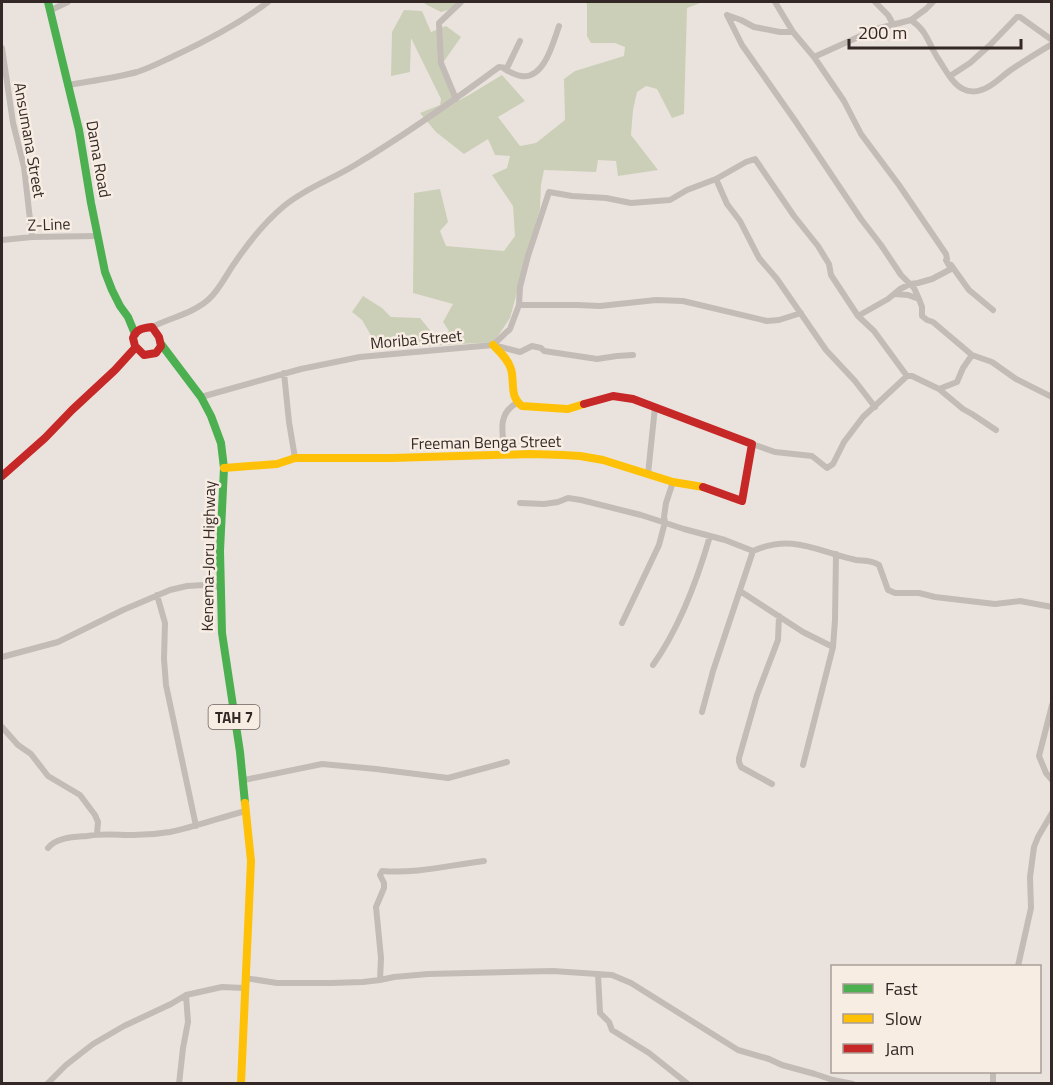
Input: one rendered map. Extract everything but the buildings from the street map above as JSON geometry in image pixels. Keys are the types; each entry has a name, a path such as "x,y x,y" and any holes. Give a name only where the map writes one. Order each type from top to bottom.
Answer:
{"main road":[{"name":"Dama Road","path":"50,6 79,130 105,272 135,334"},
{"path":"128,317 148,327 160,336 161,344 158,351 147,356 137,351 133,341 135,334 148,327"},
{"name":"Kenema-Joru Highway","path":"161,344 201,397 217,430 224,468 220,587 224,653 244,780 251,861 241,1083"},
{"path":"493,345 509,362 514,396 517,404 522,406 568,409 613,396 633,399 752,444"},
{"path":"2,476 137,351"},
{"name":"Kenema-Joru Highway","path":"155,353 175,364"},
{"name":"Freeman Benga Street","path":"224,468 277,464 295,458 391,458 505,454 580,456 603,460 673,482 704,487 742,501 752,444"}],"street":[{"path":"50,6 68,2"},
{"path":"68,85 130,74 158,64 204,42 268,2"},
{"path":"456,99 441,63 439,23 461,2"},
{"path":"775,2 793,32 814,57 844,101 861,134 927,223 946,254 946,260 951,269 932,279 910,284 858,315"},
{"path":"875,2 888,15 893,24"},
{"path":"814,57 876,29 910,20 933,2"},
{"path":"793,32 754,27 727,15 742,45 861,219 920,299 922,316 933,322 972,355 992,362 1016,379 1052,397"},
{"path":"910,20 920,26 950,76 966,91 984,90 1052,42 1017,17 970,63 950,76"},
{"path":"500,67 518,76 536,74 551,49 559,26"},
{"path":"148,327 208,300 245,249 283,207 320,182 352,167 384,147 500,67 507,68 520,41"},
{"name":"Ansumana Street","path":"2,48 13,123 24,166 32,237"},
{"path":"493,345 510,329 519,305 520,287 528,256 549,192 630,203 670,200 755,159 829,264 831,275 858,315 874,331 907,376"},
{"path":"716,179 759,258 777,279 826,350 875,407"},
{"name":"Z-Line","path":"2,240 98,236"},
{"path":"947,259 969,290 993,310"},
{"path":"894,294 920,299"},
{"path":"519,305 600,306 673,300 767,321 779,321 801,313"},
{"name":"Moriba Street","path":"201,397 284,373 360,357 493,345 520,352 532,346 544,351 597,359 633,355"},
{"path":"939,389 957,382 972,355"},
{"path":"284,373 295,458"},
{"path":"752,444 775,452 812,456 826,468 833,464 844,442 864,417 907,376 912,376 939,389 963,410 996,430"},
{"path":"505,454 502,423 509,407 517,404"},
{"path":"648,474 655,407"},
{"path":"622,623 654,555 665,522 666,503 673,482"},
{"path":"520,504 543,504 568,498 641,515 725,540 753,551 765,546 787,543 856,560 875,562 879,565 888,590 895,593 912,592 994,604 1020,601 1052,607"},
{"path":"653,665 669,640 689,598 710,536"},
{"path":"702,712 713,671 753,551"},
{"path":"803,765 833,647 836,554"},
{"path":"2,657 58,642 170,590 187,586 220,587"},
{"path":"740,591 803,632 833,647"},
{"path":"157,595 165,623 166,685 196,826"},
{"path":"772,784 741,767 739,758 778,640 779,616"},
{"path":"1052,705 1039,756 1046,773 1052,780"},
{"path":"2,727 18,745 32,754 48,776 80,795 95,815 98,822 97,834"},
{"path":"244,780 322,764 448,778 507,762"},
{"path":"48,848 52,843 58,841 97,834 144,835 171,832 246,812"},
{"path":"1018,965 1031,908 1030,877 1034,847 1046,820 1052,813"},
{"path":"380,980 381,958 375,908 384,888 380,875 382,871 414,871 484,861"},
{"path":"245,978 277,983 331,984 428,974 553,971 612,975 631,983 738,1050 833,1080 851,1083"},
{"path":"598,974 600,1012 609,1022 612,1030 649,1053 688,1083"},
{"path":"47,1083 93,1044 186,995 222,987 244,988"},
{"path":"179,1083 188,1022 186,995"}],"green space":[{"path":"424,2 466,2 441,12"},
{"path":"585,2 703,2 687,8 684,114 672,118 657,89 646,86 637,92 631,135 658,170 618,176 616,161 598,160 596,172 544,170 540,208 510,318 494,342 379,349 362,320 352,312 363,296 382,308 391,317 420,318 438,340 449,331 443,322 453,304 413,293 414,193 440,189 448,222 440,231 446,246 504,251 515,236 513,206 492,175 507,168 510,156 495,155 488,139 464,154 436,132 420,113 440,105 441,99 411,38 410,72 391,76 392,32 404,10 422,11 431,32 446,26 461,37 440,67 456,102 502,75 525,101 498,117 520,146 536,143 565,120 564,79 575,71 624,56 625,47 615,43 591,43 587,36 587,4"}],"traffic: fast":[{"path":"48,2 79,130 105,272 135,334"},
{"path":"161,344 201,397 221,443 224,468 220,551 222,633 240,752 245,803"}],"traffic: slow":[{"path":"493,345 510,365 515,398 522,406 568,409 584,404"},
{"path":"224,468 277,464 295,458 563,455 603,460 673,482 703,487"},
{"path":"241,1084 251,861 245,803"}],"traffic: jam":[{"path":"152,327 159,337 161,346 156,353 144,355 135,346 133,338 140,330 152,327"},
{"path":"2,476 45,438 135,348"},
{"path":"584,404 613,396 633,399 752,444 742,501 703,487"}]}
